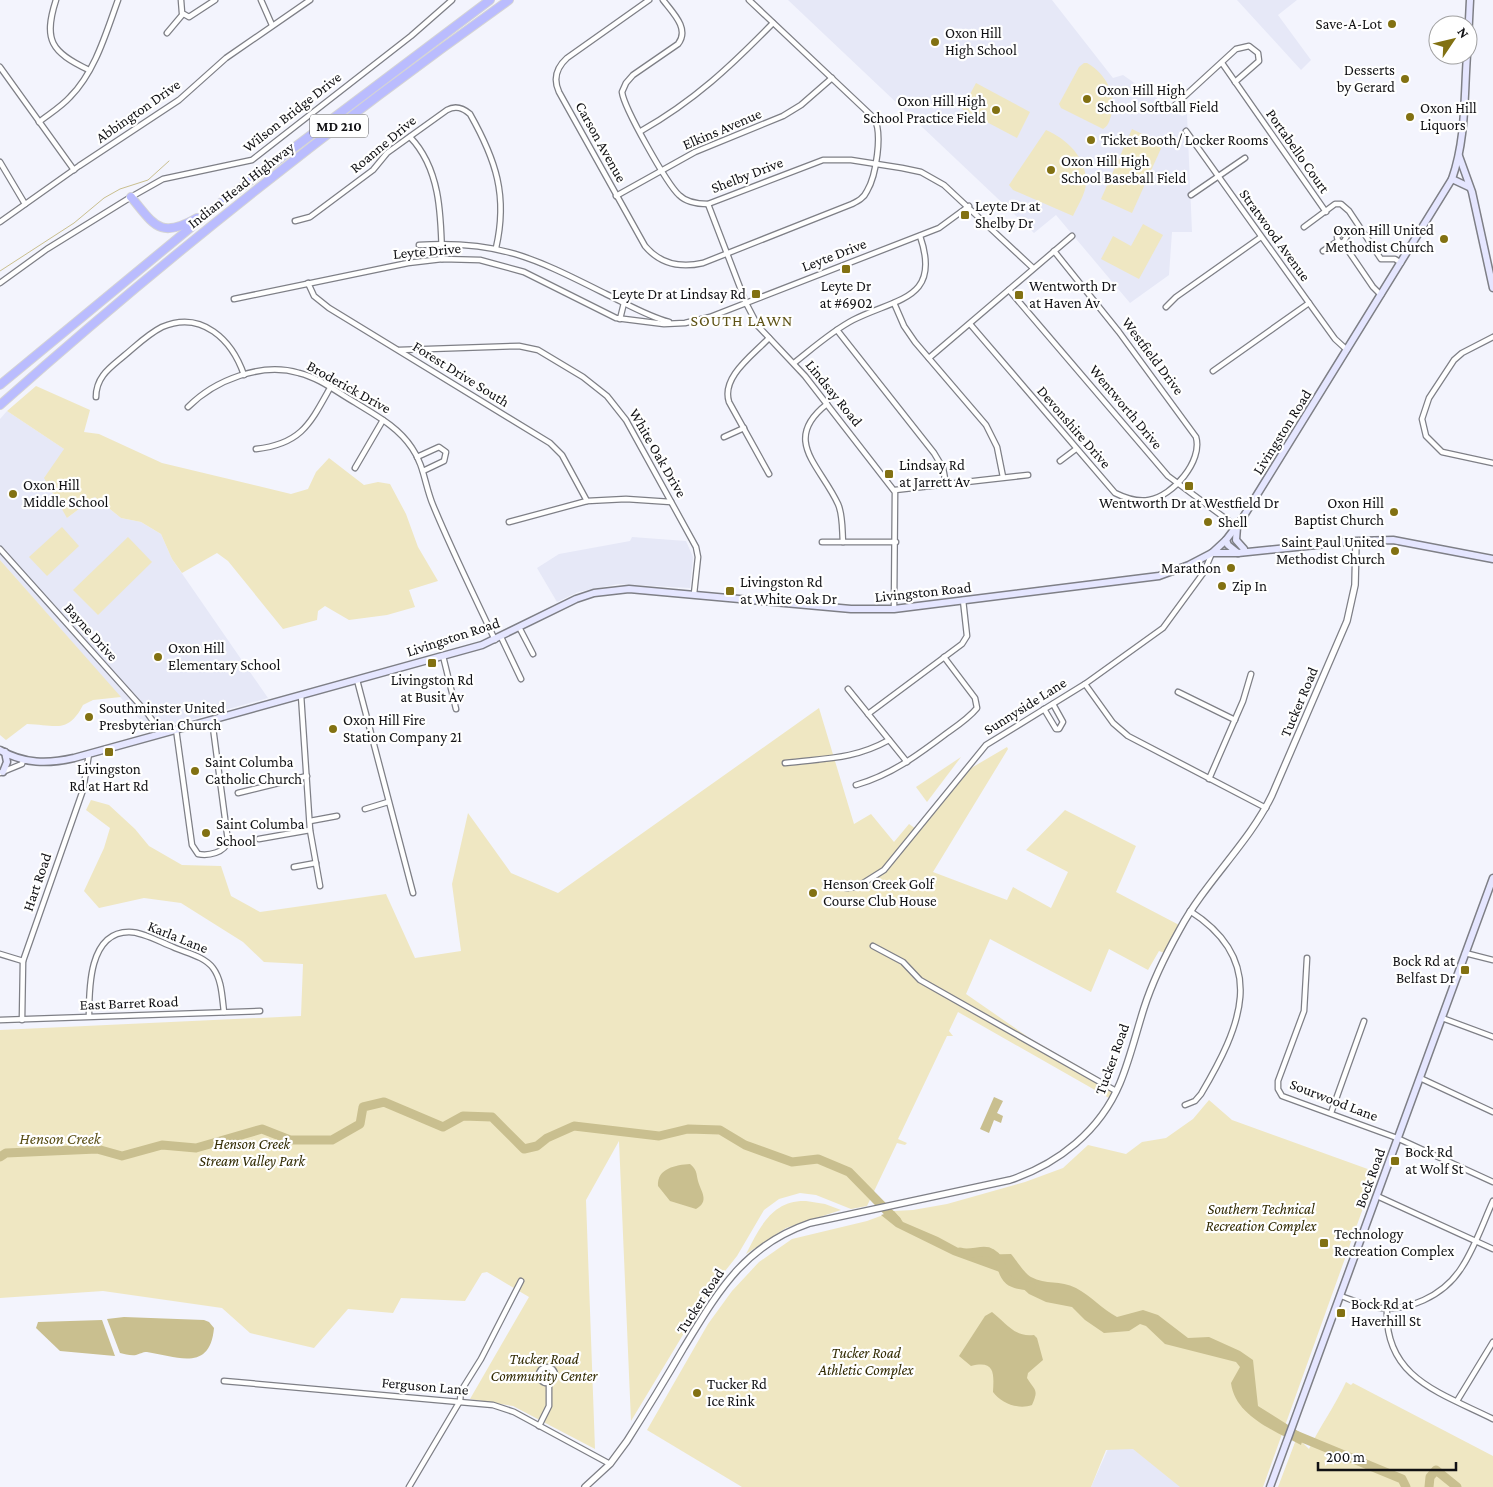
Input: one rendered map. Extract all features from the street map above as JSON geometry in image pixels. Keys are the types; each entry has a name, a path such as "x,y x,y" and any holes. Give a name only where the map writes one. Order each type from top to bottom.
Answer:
{"highway":[{"name":"Indian Head Highway","path":"0,385 218,205 490,0"},
{"name":"Indian Head Highway","path":"0,405 184,247 309,148 509,0"},
{"path":"131,196 150,221 166,228 189,222 218,205"}],"main road":[{"path":"1469,15 1470,0"},
{"name":"Livingston Road","path":"2,751 23,760 54,762 89,754 443,656 498,638 580,597 594,593 629,589 851,608 894,609 1159,576 1189,565 1212,553 1237,527 1452,179 1459,156 1464,126 1467,65"},
{"path":"1459,156 1470,187 1493,288"},
{"path":"1452,179 1470,187"},
{"path":"1237,527 1236,540 1243,551"},
{"path":"1226,540 1228,545 1243,551"},
{"path":"1212,553 1356,541 1402,541 1493,559"},
{"path":"1,773 8,762 2,751"},
{"name":"Bock Road","path":"1270,1487 1493,878"}],"street":[{"path":"56,0 49,24 52,41 64,56 89,70"},
{"path":"39,122 69,98 89,70 118,0"},
{"path":"181,0 183,15"},
{"path":"183,15 192,16 215,0"},
{"path":"261,0 272,25"},
{"name":"Abbington Drive","path":"0,222 179,100 209,71 310,0"},
{"name":"Wilson Bridge Drive","path":"0,284 24,264 131,196 172,176 240,164 252,160 411,36 452,0"},
{"name":"Carson Avenue","path":"649,0 567,58 556,74 556,85 645,246 663,261 676,266 703,263 858,201 867,192 875,165 879,131 877,124 868,111 749,0"},
{"name":"Shelby Drive","path":"663,0 680,23 684,31 683,38 678,44 633,75 624,86 623,98 672,188 681,197 690,201 708,204 823,160 851,160 921,172 944,185 969,206 1033,268"},
{"path":"167,32 183,15"},
{"path":"641,131 718,78 773,23"},
{"path":"1175,105 1243,46 1249,46 1256,51 1259,58 1258,64 1235,82"},
{"name":"Portabello Court","path":"1222,63 1326,212 1335,204 1344,205 1381,259 1395,259 1401,263"},
{"path":"0,67 74,170"},
{"name":"Elkins Avenue","path":"616,196 695,152 783,116 801,105 832,78"},
{"name":"Roanne Drive","path":"295,221 310,217 373,170 384,156 450,108 462,108 470,114 490,152 501,192 502,222 496,248"},
{"name":"Stratwood Avenue","path":"1186,131 1335,339 1347,350"},
{"path":"410,137 422,153 435,182 439,203 442,259"},
{"path":"1190,195 1245,158"},
{"path":"0,162 25,204"},
{"name":"Lindsay Road","path":"708,204 746,303 756,322 794,363 894,490"},
{"name":"Leyte Drive","path":"234,299 384,268 442,259 480,260 515,269 620,319 673,324 703,319 920,236 944,226 969,206"},
{"path":"1304,227 1326,212"},
{"path":"794,363 854,319 894,303 913,292 926,272 927,258 920,236"},
{"path":"929,358 1072,236"},
{"path":"1166,307 1261,236"},
{"path":"1323,251 1340,242 1381,295"},
{"name":"Leyte Drive","path":"419,245 442,243 496,248 540,262 655,318 673,324"},
{"name":"Westfield Drive","path":"1054,251 1119,332 1195,434 1198,447 1197,454 1177,483"},
{"name":"Forest Drive South","path":"308,283 312,294 320,302 550,443 562,455 587,501"},
{"name":"Wentworth Drive","path":"1009,290 1168,476 1237,527"},
{"path":"620,319 624,303"},
{"path":"894,303 908,331 986,425 997,447 1003,477"},
{"path":"1213,371 1309,303"},
{"path":"96,396 98,381 111,366 152,333 174,324 196,324 218,334 235,352 244,375"},
{"name":"Devonshire Drive","path":"970,324 1109,488 1124,496 1141,500 1152,500 1168,491 1177,483"},
{"path":"837,330 934,452 942,468 946,484"},
{"path":"1493,337 1454,360 1429,398 1422,419 1426,436 1442,452 1493,463"},
{"path":"769,338 733,376 728,386 729,402 769,474"},
{"name":"White Oak Drive","path":"399,350 511,345 533,348 594,385 618,408 636,437 697,550 694,594"},
{"name":"Broderick Drive","path":"188,407 216,386 244,375 270,370 295,372 330,388 398,430 417,457 436,512 498,638 521,679"},
{"path":"256,449 284,444 301,432 309,424 330,388"},
{"path":"827,404 811,419 805,442 808,452 838,504 843,542"},
{"path":"355,468 383,420"},
{"path":"724,437 744,428"},
{"path":"417,457 440,447 446,455 442,462 423,471"},
{"path":"1060,461 1076,449"},
{"path":"894,609 896,542 894,490 1028,475"},
{"path":"509,522 587,501 626,499 671,502"},
{"name":"Tucker Road","path":"585,1487 610,1464 627,1441 716,1295 738,1267 762,1247 790,1231 826,1218 1010,1180 1044,1166 1072,1148 1092,1128 1116,1091 1159,969 1190,911 1266,808 1347,621 1355,585 1356,541"},
{"path":"822,542 896,542"},
{"name":"Bayne Drive","path":"0,550 148,714 161,733"},
{"name":"Sunnyside Lane","path":"826,884 852,888 863,885 881,873 935,810 982,749 994,739 1085,684 1163,628 1204,572 1212,553"},
{"path":"868,714 962,644 967,636 963,600"},
{"path":"519,627 533,654"},
{"path":"443,656 456,709"},
{"path":"856,784 884,776 907,762 956,726 977,706 975,698 944,657"},
{"path":"1210,779 1235,720 1251,674"},
{"path":"357,680 413,893"},
{"path":"1085,684 1113,723 1128,736 1266,808"},
{"path":"848,689 907,762"},
{"path":"1178,692 1235,720"},
{"path":"301,695 310,830 320,886"},
{"path":"1044,709 1056,729 1059,729 1063,722 1052,704"},
{"path":"176,729 192,845 198,854 211,854 224,848 228,841 212,720"},
{"path":"785,763 840,758 866,752 889,740"},
{"name":"Hart Road","path":"22,1020 23,961 83,790 89,754"},
{"path":"1,773 22,764 23,760"},
{"path":"238,794 307,776"},
{"path":"365,809 388,802"},
{"path":"310,821 337,816"},
{"path":"259,839 310,830"},
{"path":"294,867 316,864"},
{"path":"1185,1105 1195,1101 1201,1094 1228,1043 1239,1014 1242,990 1239,967 1231,949 1207,922 1190,911"},
{"name":"Karla Lane","path":"88,1016 90,979 97,953 110,939 129,932 162,943 209,963 219,979 224,1012"},
{"path":"873,946 904,962 915,976 929,985 1116,1091"},
{"path":"1465,953 1493,960"},
{"path":"0,954 23,961"},
{"name":"Sourwood Lane","path":"1307,958 1304,1012 1280,1075 1278,1089 1284,1098 1398,1138 1493,1182"},
{"name":"East Barret Road","path":"0,1020 260,1011"},
{"path":"1442,1018 1493,1037"},
{"path":"1331,1113 1364,1021"},
{"path":"1420,1078 1493,1112"},
{"path":"1377,1196 1493,1249"},
{"path":"1341,1296 1364,1305 1387,1309 1416,1303 1441,1290 1460,1270 1493,1201"},
{"path":"409,1487 460,1401 462,1391 481,1359 521,1281"},
{"path":"1387,1309 1390,1341 1400,1363 1420,1382 1493,1419"},
{"path":"1457,1401 1493,1342"},
{"name":"Ferguson Lane","path":"224,1381 460,1401 502,1407 610,1464"},
{"path":"539,1426 549,1406 549,1383"}],"shaded area":[{"name":"Oxon Hill High School","path":"788,0 1052,0 1113,78 1123,75 1182,116 1187,114 1192,232 1172,232 1169,275 1130,303 1056,215 1034,233"},
{"path":"1237,0 1297,0 1278,15 1311,60 1301,70"},
{"path":"7,411 64,449 67,518 95,497 121,518 141,522 161,534 172,559 268,698 150,731 0,560 0,419"},
{"path":"632,537 686,541 693,557 690,588 618,584 578,592 557,602 537,568 559,554 630,541"},
{"path":"994,1097 1003,1101 997,1113 1003,1116 1001,1123 994,1120 989,1133 980,1129"},
{"path":"690,1164 696,1171 704,1200 696,1209 670,1201 658,1186 664,1171 679,1165"},
{"path":"894,1211 903,1222 975,1255 1011,1254 1029,1276 1042,1281 1076,1288 1117,1317 1143,1310 1158,1315 1188,1338 1209,1337 1240,1351 1253,1360 1258,1406 1304,1435 1301,1445 1268,1428 1240,1405 1234,1395 1231,1383 1240,1367 1236,1362 1165,1344 1146,1326 1140,1324 1129,1331 1104,1333 1085,1320 1072,1307 1046,1302 1029,1294 1008,1275 953,1255 896,1227 881,1215"},
{"path":"992,1312 1016,1332 1034,1335 1037,1338 1043,1360 1028,1373 1027,1378 1036,1393 1032,1405 1021,1407 1010,1405 1000,1399 993,1392 993,1374 989,1367 985,1365 971,1366 959,1356 985,1316"},
{"path":"124,1317 204,1320 209,1322 214,1328 211,1342 206,1351 199,1356 181,1358 147,1352 128,1355 120,1353 107,1319"},
{"path":"102,1320 115,1356 60,1351 36,1328 38,1322"},
{"path":"1108,1449 1134,1449 1181,1487 1091,1487"}],"green space":[{"name":"Oxon Hill High School Softball Field","path":"1084,63 1093,67 1099,73 1108,85 1111,93 1113,108 1107,125 1103,129 1061,108 1059,104 1079,67"},
{"name":"Oxon Hill High School Practice Field","path":"976,83 1030,112 1017,138 962,109"},
{"path":"1132,129 1163,144 1132,213 1101,199"},
{"name":"Oxon Hill High School Baseball Field","path":"1046,130 1068,144 1083,165 1086,187 1073,216 1013,190 1009,185"},
{"path":"1143,224 1163,235 1139,279 1101,259 1113,236 1131,246"},
{"path":"36,386 90,410 84,432 99,434 162,463 291,494 308,489 316,472 329,458 364,485 378,482 390,484 406,514 418,547 438,581 409,590 415,607 387,615 349,620 325,606 318,611 317,620 283,629 228,561 217,553 182,573 172,559 161,534 141,522 121,518 95,497 67,518 44,478 64,449 7,411"},
{"path":"62,527 79,546 47,576 29,557"},
{"path":"128,537 152,562 98,615 73,590"},
{"path":"0,560 121,697 93,700 83,705 72,720 60,726 27,724 6,740 0,735"},
{"path":"819,708 854,824 871,814 894,842 909,824 916,829 961,774 1007,747 1008,749 933,872 1007,900 1013,887 1051,908 1068,872 1026,850 1065,810 1136,846 1116,892 1183,927 1167,954 1159,951 1148,970 1109,949 1091,992 990,939 966,994 1028,1037 1115,1087 1109,1098 958,1012 949,1031 953,1036 947,1036 898,1139 907,1143 905,1145 897,1143 867,1206 851,1209 816,1195 800,1193 779,1199 764,1210 737,1256 710,1290 631,1421 619,1141 586,1200 595,1449 513,1406 470,1399 529,1297 487,1272 482,1273 465,1301 401,1298 393,1313 348,1309 314,1348 250,1333 222,1308 103,1291 0,1298 0,1030 301,1016 303,964 264,962 243,942 181,903 144,898 99,908 84,891 104,848 110,828 86,810 91,800 109,805 135,829 149,846 182,865 221,866 231,896 260,912 386,894 415,958 461,951 452,884 468,813 511,873 558,893"},
{"path":"961,757 927,802 916,787"},
{"path":"1209,1100 1232,1120 1376,1172 1263,1487 1180,1487 1133,1449 1106,1450 1091,1487 742,1487 647,1430 708,1324 732,1291 759,1262 792,1239 867,1221 894,1211 947,1204 1025,1182 1063,1168 1088,1145 1126,1154 1142,1142 1166,1138 1193,1119"},
{"path":"806,1201 825,1204 841,1210 786,1228 746,1254 762,1225 776,1210 794,1202"},
{"path":"1346,1382 1351,1385 1353,1383 1493,1456 1493,1487 1278,1487 1297,1437 1309,1449"}],"waterway":[{"path":"0,271 74,223 104,198 120,189 148,180 169,161"},
{"name":"Henson Creek","path":"0,1157 6,1153 97,1149 122,1156 162,1145 196,1148 262,1129 290,1140 332,1140 360,1124 363,1107 384,1102 443,1127 463,1116 492,1117 524,1149 537,1146 547,1138 574,1126 659,1136 688,1129 720,1130 745,1145 792,1162 818,1159 849,1172 897,1221"},
{"name":"Henson Creek","path":"960,1252 984,1251 991,1253 997,1258 1004,1273 1011,1282 1031,1286"},
{"name":"Henson Creek","path":"1293,1434 1402,1479 1406,1487"},
{"name":"Henson Creek","path":"1429,1487 1430,1477 1436,1470 1457,1487"}],"place":[{"name":"Save-A-Lot","path":"1392,24"},
{"name":"Oxon Hill High School","path":"935,42"},
{"name":"Desserts by Gerard","path":"1405,79"},
{"name":"Oxon Hill High School Softball Field","path":"1087,99"},
{"name":"Oxon Hill High School Practice Field","path":"996,110"},
{"name":"Oxon Hill Liquors","path":"1410,117"},
{"name":"Ticket Booth/ Locker Rooms","path":"1091,140"},
{"name":"Oxon Hill High School Baseball Field","path":"1051,170"},
{"name":"Leyte Dr at Shelby Dr","path":"965,215"},
{"name":"Oxon Hill United Methodist Church","path":"1444,239"},
{"name":"Leyte Dr at #6902","path":"846,269"},
{"name":"Leyte Dr at Lindsay Rd","path":"756,294"},
{"name":"Wentworth Dr at Haven Av","path":"1019,295"},
{"name":"Lindsay Rd at Jarrett Av","path":"889,474"},
{"name":"Wentworth Dr at Westfield Dr","path":"1189,486"},
{"name":"Oxon Hill Middle School","path":"13,494"},
{"name":"Oxon Hill Baptist Church","path":"1394,512"},
{"name":"Shell","path":"1208,522"},
{"name":"Saint Paul United Methodist Church","path":"1395,551"},
{"name":"Marathon","path":"1231,568"},
{"name":"Zip In","path":"1222,586"},
{"name":"Livingston Rd at White Oak Dr","path":"730,591"},
{"name":"Oxon Hill Elementary School","path":"158,657"},
{"name":"Livingston Rd at Busit Av","path":"432,663"},
{"name":"Southminster United Presbyterian Church","path":"89,717"},
{"name":"Oxon Hill Fire Station Company 21","path":"333,729"},
{"name":"Livingston Rd at Hart Rd","path":"109,752"},
{"name":"Saint Columba Catholic Church","path":"195,771"},
{"name":"Saint Columba School","path":"206,833"},
{"name":"Henson Creek Golf Course Club House","path":"813,893"},
{"name":"Bock Rd at Belfast Dr","path":"1465,970"},
{"name":"Bock Rd at Wolf St","path":"1395,1161"},
{"name":"Technology Recreation Complex","path":"1324,1243"},
{"name":"Bock Rd at Haverhill St","path":"1341,1313"},
{"name":"Tucker Rd Ice Rink","path":"697,1393"}],"district":[{"name":"SOUTH LAWN","path":"742,320"}],"park label":[{"name":"Henson Creek Stream Valley Park","path":"252,1152"},
{"name":"Southern Technical Recreation Complex","path":"1261,1218"},
{"name":"Tucker Road Athletic Complex","path":"866,1362"},
{"name":"Tucker Road Community Center","path":"544,1368"}]}
